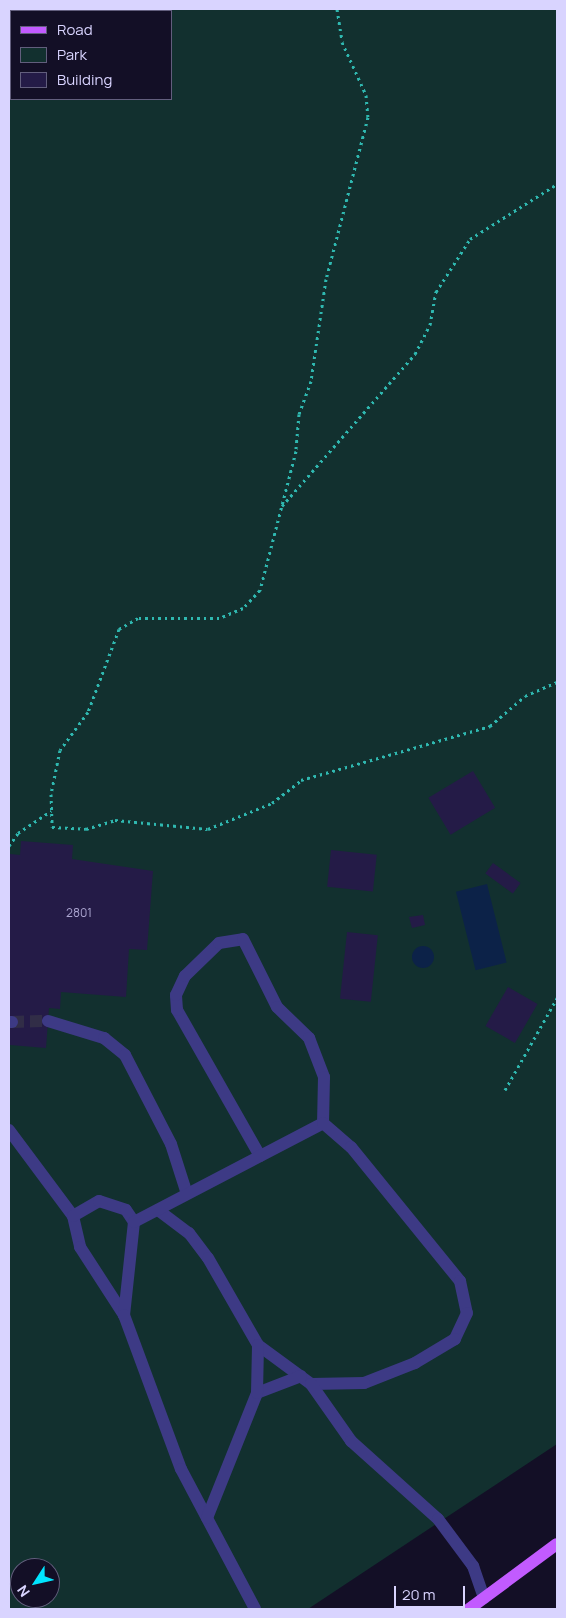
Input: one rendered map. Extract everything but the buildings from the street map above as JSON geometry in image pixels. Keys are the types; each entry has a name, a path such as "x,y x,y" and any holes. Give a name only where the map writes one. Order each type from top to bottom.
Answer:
{"main road":[{"path":"469,1609 557,1544"}],"lane":[{"path":"260,1156 177,1010 176,995 185,976 219,943 243,939 277,1007 309,1038 324,1078 323,1123"},
{"path":"48,1021 104,1038 126,1055 171,1144 187,1194"},
{"path":"134,1222 323,1123"},
{"path":"257,1393 306,1380 364,1383 415,1363 455,1339 467,1313 460,1281 351,1147 323,1123"},
{"path":"9,1130 73,1216 80,1247 124,1316 181,1469 255,1609"},
{"path":"73,1216 99,1201 120,1207 134,1222 124,1316"},
{"path":"158,1210 194,1239 258,1346 306,1380 351,1441 438,1518 472,1566 484,1598"},
{"path":"207,1518 257,1393 258,1346"}],"path":[{"path":"337,9 342,42 366,95 368,117 326,279 311,380 299,414 296,451 260,590 243,608 218,618 138,618 119,628 88,712 60,750 51,811 52,827 68,830 115,820 208,829 272,803 301,780 390,758 490,726 525,696 557,682"},
{"path":"281,507 415,354 430,325 436,292 470,239 557,184"},
{"path":"9,846 18,833 51,811"},
{"path":"505,1090 557,998"}],"green space":[{"path":"9,9 557,9 557,1444 308,1609 9,1609"}],"water":[{"path":"487,884 507,963 476,970 456,892"},
{"path":"419,946 427,946 434,953 434,961 427,968 419,968 412,961 412,953"}],"tunnel":[{"path":"12,1022 48,1021"}]}
